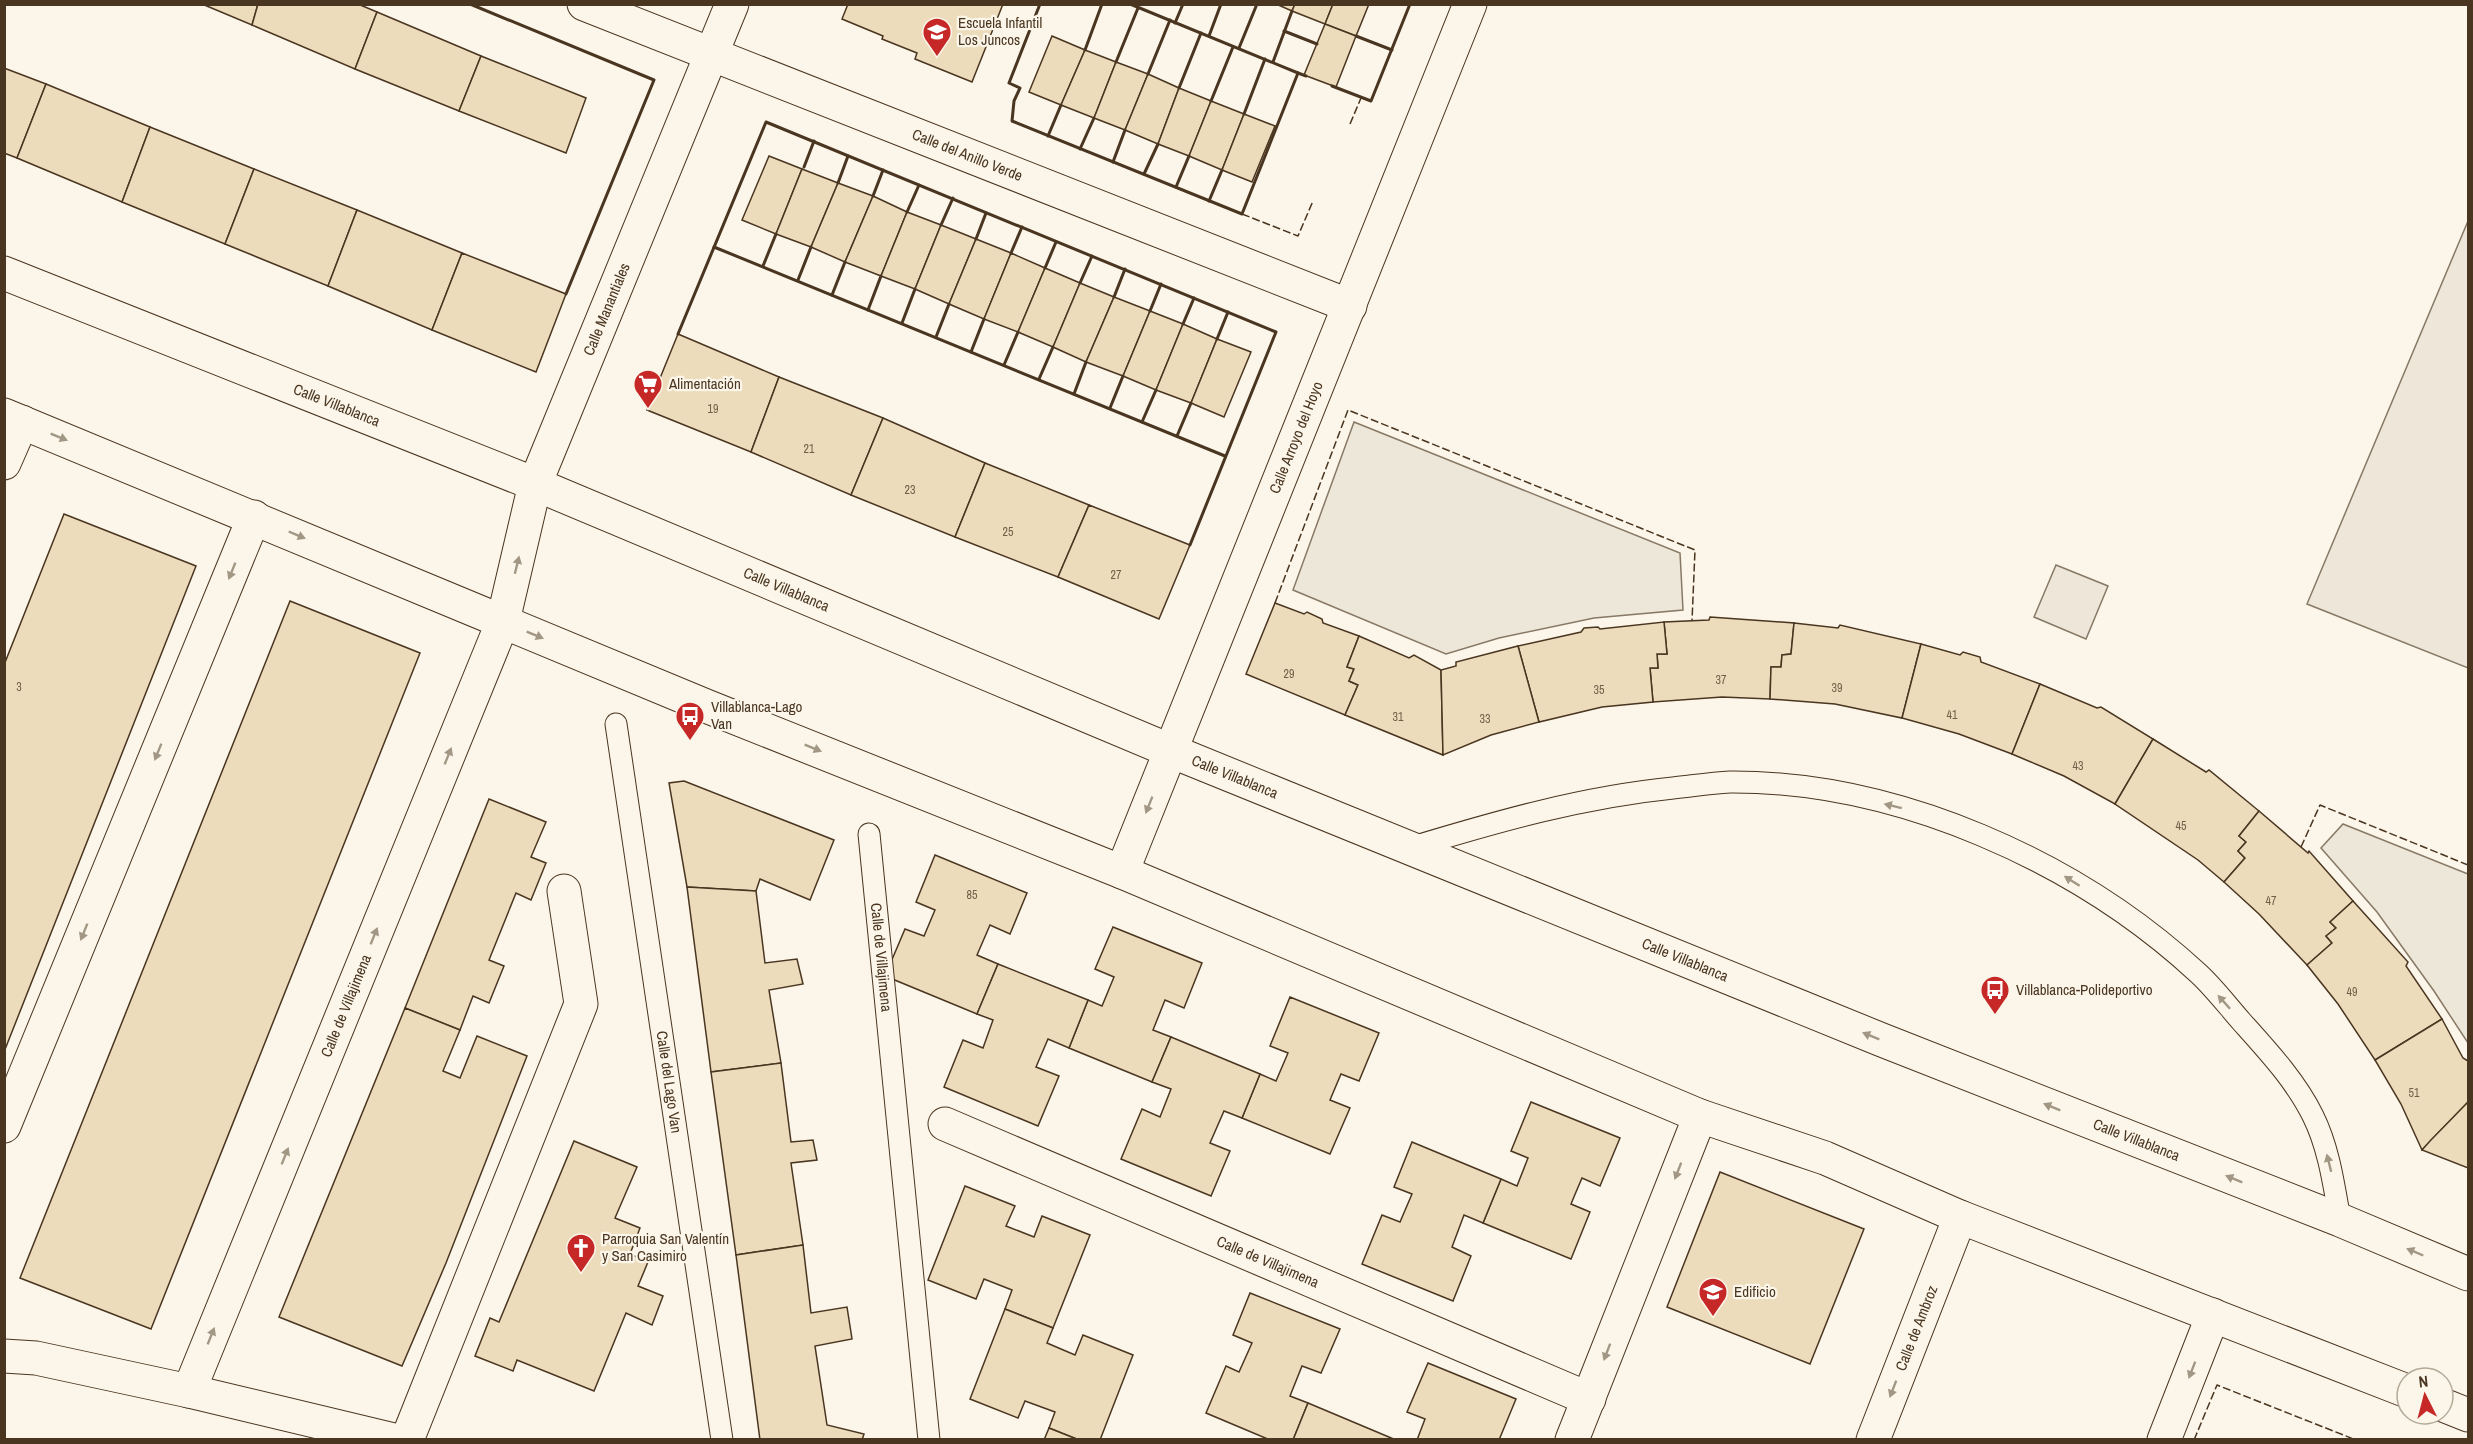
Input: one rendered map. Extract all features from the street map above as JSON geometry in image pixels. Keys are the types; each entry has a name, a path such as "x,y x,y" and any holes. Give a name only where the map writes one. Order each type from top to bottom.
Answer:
{"street":[{"name":"Calle del Anillo Verde","path":"584,4 1350,306"},
{"name":"Calle Manantiales","path":"502,621 535,484 732,4"},
{"name":"Calle Arroyo del Hoyo","path":"1122,872 1470,4"},
{"name":"Calle Villablanca","path":"4,273 535,484 1171,751 1413,847 1882,1040 2340,1220 2469,1274"},
{"path":"4,463 13,418 502,621 1122,872 1700,1116 1825,1158 1960,1217 2395,1386"},
{"path":"4,1126 254,517"},
{"name":"Calle de Villajimena","path":"189,1390 502,621"},
{"path":"407,1440 581,1004 564,891"},
{"path":"1572,1440 1700,1116"},
{"name":"Calle de Villajimena","path":"945,1124 1589,1399"},
{"name":"Calle de Ambroz","path":"1873,1440 1960,1217"},
{"path":"2164,1440 2213,1315"},
{"path":"4,1356 36,1359 189,1390 394,1440"}],"lane":[{"name":"Calle del Lago Van","path":"616,724 722,1440"},
{"path":"1413,847 1519,815 1619,794 1728,782 1821,789 1923,814 1979,834 2037,860 2124,913 2200,975 2273,1056 2313,1116 2329,1161 2340,1220"},
{"name":"Calle de Villajimena","path":"869,834 929,1440"}],"shaded area":[{"path":"2468,221 2468,668 2307,604"},
{"path":"1354,422 1680,553 1683,610 1594,618 1499,638 1446,654 1293,590"},
{"path":"2056,565 2108,586 2086,639 2034,617"},
{"path":"2343,824 2468,874 2468,1043 2377,912 2321,848"}],"building":[{"path":"202,4 258,4 252,25"},
{"path":"258,4 358,4 377,12 355,69 252,25"},
{"path":"848,4 1003,4 972,82 915,59 917,53 842,19"},
{"path":"1276,4 1295,4 1292,11"},
{"path":"1295,4 1333,4 1325,24 1292,11"},
{"path":"1333,4 1369,4 1356,36 1325,24"},
{"path":"377,12 481,56 459,111 355,69"},
{"path":"1325,24 1356,36 1336,87 1304,75"},
{"path":"1052,36 1085,50 1061,105 1029,92"},
{"path":"1085,50 1116,62 1094,118 1061,105"},
{"path":"481,56 586,98 566,153 459,111"},
{"path":"1116,62 1148,74 1125,130 1094,118"},
{"path":"4,68 46,84 17,158 4,153"},
{"path":"1148,74 1179,88 1158,144 1125,130"},
{"path":"46,84 150,127 122,202 17,158"},
{"path":"1179,88 1211,101 1189,156 1158,144"},
{"path":"1211,101 1244,114 1222,170 1189,156"},
{"path":"1244,114 1275,126 1252,182 1222,170"},
{"path":"150,127 254,169 225,244 122,202"},
{"path":"769,156 802,169 776,234 742,220"},
{"path":"254,169 357,210 328,286 225,244"},
{"path":"802,169 838,183 811,247 776,234"},
{"path":"838,183 873,196 845,262 811,247"},
{"path":"873,196 907,212 881,276 845,262"},
{"path":"357,210 462,253 432,330 328,286"},
{"path":"907,212 941,225 915,289 881,276"},
{"path":"941,225 976,239 949,304 915,289"},
{"path":"976,239 1011,253 984,319 949,304"},
{"path":"462,253 566,294 536,372 432,330"},
{"path":"1011,253 1045,268 1018,332 984,319"},
{"path":"1045,268 1080,283 1053,347 1018,332"},
{"path":"1080,283 1114,297 1086,362 1053,347"},
{"path":"1114,297 1150,311 1123,376 1086,362"},
{"path":"1150,311 1183,324 1156,390 1123,376"},
{"path":"1183,324 1217,339 1191,403 1156,390"},
{"path":"678,334 779,377 751,452 647,410"},
{"path":"1217,339 1251,352 1224,417 1191,403"},
{"path":"779,377 883,418 851,495 751,452"},
{"path":"883,418 985,463 955,537 851,495"},
{"path":"985,463 1089,505 1058,577 955,537"},
{"path":"1089,505 1190,545 1159,619 1058,577"},
{"path":"64,514 196,566 4,1052 4,665"},
{"path":"290,601 420,653 151,1329 20,1278"},
{"path":"1275,603 1304,614 1307,612 1322,619 1323,623 1359,636 1347,667 1354,669 1349,681 1358,685 1345,715 1246,674"},
{"path":"1710,617 1794,623 1791,654 1782,655 1781,667 1771,667 1770,699 1722,697 1653,702 1650,668 1658,668 1657,654 1667,654 1664,622 1709,620"},
{"path":"1664,622 1667,654 1657,654 1658,668 1650,668 1653,702 1602,707 1539,722 1518,646 1581,632 1584,628 1598,627 1600,629"},
{"path":"1794,623 1838,628 1840,625 1921,644 1902,718 1835,704 1770,699 1771,667 1781,667 1782,655 1791,654"},
{"path":"1359,636 1409,658 1414,655 1441,670 1443,755 1345,715 1358,685 1349,681 1354,669 1347,667"},
{"path":"1921,644 1960,655 1963,652 1980,657 1981,662 2040,684 2012,754 1959,734 1902,718"},
{"path":"1518,646 1539,722 1491,735 1443,755 1441,670 1456,666 1456,662"},
{"path":"2040,684 2097,708 2101,707 2153,739 2115,804 2064,776 2012,754"},
{"path":"2153,739 2206,772 2209,770 2259,811 2239,836 2246,842 2238,851 2245,858 2224,882 2198,860 2115,804"},
{"path":"684,781 834,840 810,900 760,879 756,891 687,887 669,783"},
{"path":"489,799 546,822 531,857 546,863 531,900 516,893 489,960 504,966 489,1003 473,996 460,1030 405,1008"},
{"path":"2259,811 2308,853 2309,851 2353,901 2330,922 2336,928 2326,936 2332,943 2307,965 2259,914 2224,882 2245,858 2238,851 2246,842 2239,836"},
{"path":"935,855 1027,893 1010,934 990,925 977,955 998,964 977,1014 885,976 905,929 924,936 935,910 916,902"},
{"path":"687,887 756,891 765,963 797,959 803,984 769,990 781,1063 711,1072"},
{"path":"2353,901 2408,962 2406,966 2442,1019 2375,1060 2338,1004 2307,965 2332,943 2326,936 2336,928 2330,922"},
{"path":"1113,927 1202,963 1184,1008 1165,1000 1153,1030 1171,1037 1152,1082 1069,1048 1088,1000 1102,1006 1114,977 1095,969"},
{"path":"998,964 1088,1000 1069,1048 1048,1039 1036,1067 1059,1076 1038,1126 944,1087 963,1040 983,1048 993,1020 977,1014"},
{"path":"1290,997 1379,1033 1359,1081 1341,1074 1330,1100 1350,1108 1330,1154 1242,1118 1260,1074 1276,1081 1288,1053 1270,1046"},
{"path":"405,1008 460,1030 443,1071 460,1078 477,1036 527,1056 446,1263 402,1366 279,1317"},
{"path":"2442,1019 2463,1058 2468,1061 2468,1102 2422,1150 2401,1104 2375,1060"},
{"path":"1171,1037 1260,1074 1242,1118 1224,1111 1210,1143 1230,1151 1211,1196 1121,1159 1142,1109 1160,1117 1171,1089 1152,1082"},
{"path":"781,1063 791,1142 813,1140 817,1160 791,1163 803,1245 736,1255 711,1072"},
{"path":"1531,1102 1620,1138 1600,1186 1582,1178 1571,1204 1590,1212 1571,1259 1483,1223 1501,1179 1517,1186 1528,1158 1511,1151"},
{"path":"2468,1102 2468,1168 2422,1150 2430,1141"},
{"name":"Parroquia San Valentín y San Casimiro","path":"574,1141 637,1167 615,1218 640,1228 630,1254 648,1262 638,1286 663,1296 652,1325 626,1313 594,1391 517,1360 513,1371 475,1356 490,1318 499,1322"},
{"path":"1412,1142 1501,1179 1483,1223 1464,1215 1452,1247 1471,1256 1453,1301 1362,1264 1382,1215 1400,1222 1412,1194 1394,1187"},
{"path":"1720,1172 1864,1229 1810,1364 1667,1307"},
{"path":"965,1186 1015,1206 1006,1226 1034,1237 1042,1216 1090,1235 1053,1328 1005,1309 1012,1290 984,1279 976,1299 928,1280"},
{"path":"803,1245 811,1313 847,1307 852,1339 815,1346 827,1425 864,1434 862,1440 760,1440 736,1255"},
{"path":"1250,1293 1340,1329 1321,1373 1302,1366 1290,1396 1308,1403 1293,1440 1270,1440 1206,1413 1226,1366 1239,1372 1252,1343 1233,1335"},
{"path":"1005,1309 1053,1328 1047,1343 1075,1355 1083,1335 1133,1355 1100,1440 1079,1440 1049,1428 1055,1412 1025,1401 1018,1418 970,1399"},
{"path":"1428,1363 1516,1399 1499,1440 1417,1440 1425,1419 1407,1412"},
{"path":"1308,1403 1396,1440 1293,1440"},
{"path":"1049,1428 1079,1440 1044,1440"}],"fence":[{"path":"1350,124 1361,98"},
{"path":"1242,214 1298,236 1313,201"},
{"path":"1275,603 1348,410 1695,550 1692,621"},
{"path":"2301,847 2320,805 2468,865"},
{"path":"2194,1440 2217,1385 2356,1440"}],"wall":[{"path":"470,4 654,80 566,294"},
{"path":"1040,4 1009,83 1020,88 1014,101 1012,121 1242,214 1298,73 1306,76"},
{"path":"1085,50 1102,4"},
{"path":"1130,4 1298,73"},
{"path":"1175,23 1183,4"},
{"path":"1209,36 1221,4"},
{"path":"1239,48 1257,4"},
{"path":"1332,86 1371,101 1410,4"},
{"path":"1116,62 1138,8"},
{"path":"1273,62 1292,11"},
{"path":"1148,74 1170,20"},
{"path":"1284,31 1317,44"},
{"path":"1179,88 1201,33"},
{"path":"1356,36 1392,50"},
{"path":"1211,101 1233,47"},
{"path":"1244,114 1265,59"},
{"path":"1048,136 1061,105"},
{"path":"1080,149 1094,118"},
{"path":"678,334 766,122 1276,332 1190,545"},
{"path":"1113,162 1125,130"},
{"path":"804,167 814,141"},
{"path":"1144,174 1158,144"},
{"path":"838,183 848,156"},
{"path":"1176,187 1189,156"},
{"path":"873,196 883,170"},
{"path":"1209,201 1222,170"},
{"path":"907,212 919,185"},
{"path":"941,225 953,198"},
{"path":"976,239 986,213"},
{"path":"1011,253 1022,227"},
{"path":"763,266 776,234"},
{"path":"1045,268 1056,242"},
{"path":"714,247 1225,456"},
{"path":"798,280 811,247"},
{"path":"1080,283 1092,256"},
{"path":"832,295 845,262"},
{"path":"1114,297 1125,269"},
{"path":"868,310 881,276"},
{"path":"1150,311 1161,284"},
{"path":"902,323 915,289"},
{"path":"1183,324 1194,298"},
{"path":"936,337 949,304"},
{"path":"1217,339 1228,312"},
{"path":"971,352 984,319"},
{"path":"1004,365 1018,332"},
{"path":"1039,379 1053,347"},
{"path":"1074,394 1086,362"},
{"path":"1110,408 1123,376"},
{"path":"1142,422 1156,390"},
{"path":"1177,436 1191,403"}],"place":[{"name":"Escuela Infantil Los Juncos","path":"937,58"},
{"name":"Alimentación","path":"648,410"},
{"name":"Villablanca-Lago Van","path":"690,742"},
{"name":"Villablanca-Polideportivo","path":"1995,1016"},
{"name":"Parroquia San Valentín y San Casimiro","path":"581,1274"},
{"name":"Edificio","path":"1713,1318"}]}
